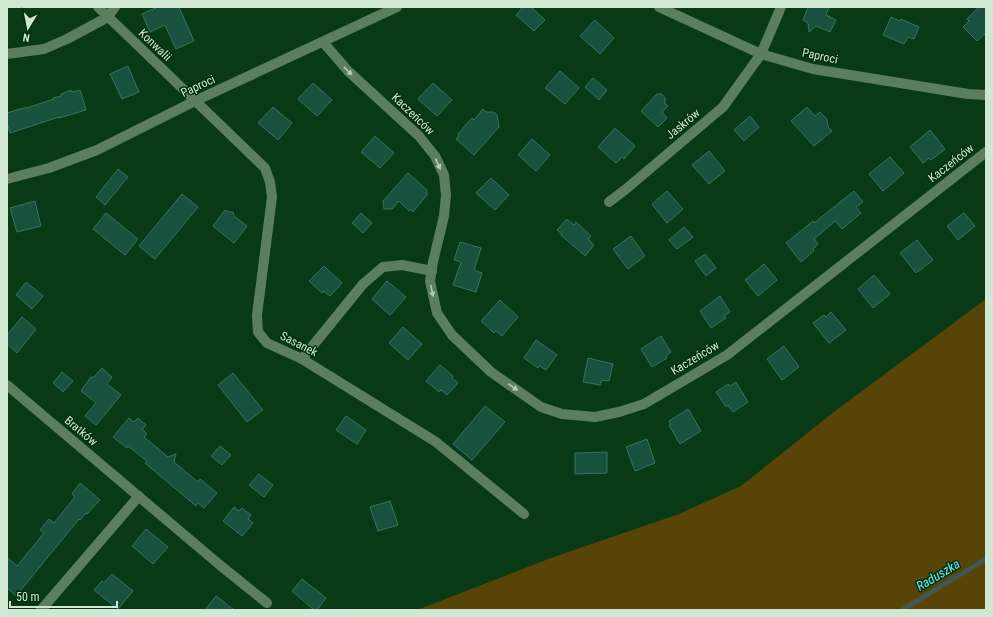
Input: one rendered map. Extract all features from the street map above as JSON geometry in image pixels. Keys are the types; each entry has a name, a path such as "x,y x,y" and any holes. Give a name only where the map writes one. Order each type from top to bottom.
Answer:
{"street":[{"name":"Konwalii","path":"98,7 195,101"},
{"path":"7,54 44,49 67,39 108,17 115,7"},
{"name":"Paproci","path":"7,179 49,168 97,150 195,101 397,7"},
{"name":"Paproci","path":"659,7 761,54 820,70 961,93 986,95"},
{"name":"Jaskrów","path":"610,202 723,107 761,54 781,7"},
{"name":"Kaczeńców","path":"322,42 348,71 419,136 434,156 444,175 446,195 444,216 430,281 437,313 452,335 491,372 541,407 562,414 595,416 619,412 644,404 727,355 986,152"},
{"name":"Sasanek","path":"195,101 265,168 270,182 272,197 257,315 258,332 268,343 302,360 436,442 524,514"},
{"path":"302,360 363,284 383,267 402,265 432,271"},
{"name":"Bratków","path":"7,385 221,566 267,603"},
{"path":"41,610 139,496"}],"shaded area":[{"path":"986,299 986,610 417,610 551,558 679,514 741,486 835,411"}],"building":[{"path":"158,7 179,7 194,41 176,49 165,25 150,32 142,14"},
{"path":"523,7 531,7 545,20 534,31 516,15"},
{"path":"808,7 829,7 826,15 836,20 830,32 816,26 809,32 808,23 803,20"},
{"path":"979,7 986,7 986,33 977,41 963,27 969,21 967,19"},
{"path":"891,17 900,21 901,19 919,27 914,39 908,37 904,44 883,35"},
{"path":"595,20 614,38 600,54 580,36"},
{"path":"128,66 139,92 122,99 110,74"},
{"path":"560,71 579,88 565,104 545,88"},
{"path":"593,78 607,90 599,100 585,87"},
{"path":"313,83 332,100 317,116 298,99"},
{"path":"433,83 452,100 437,116 418,99"},
{"path":"71,90 72,92 80,90 86,110 10,133 7,123 7,113 54,99 53,98 61,96 61,94"},
{"path":"657,94 662,94 665,98 665,104 668,106 662,112 667,118 658,127 641,111"},
{"path":"273,107 292,123 278,140 258,123"},
{"path":"807,107 815,116 820,112 827,119 828,127 832,131 814,146 791,121"},
{"path":"483,109 486,112 494,112 497,115 499,127 474,155 456,139 459,136 458,134 472,118 474,120"},
{"path":"750,116 759,127 744,141 734,130"},
{"path":"615,128 635,146 624,159 622,157 616,163 598,147"},
{"path":"930,130 945,149 931,160 929,158 923,163 910,147"},
{"path":"375,136 394,153 380,168 361,152"},
{"path":"532,139 550,155 536,171 518,155"},
{"path":"709,151 725,171 709,184 692,165"},
{"path":"890,157 904,173 883,191 869,174"},
{"path":"118,169 128,177 105,205 96,197"},
{"path":"408,173 427,190 427,195 413,212 411,209 409,211 399,201 392,209 384,209 383,201"},
{"path":"491,178 509,195 495,210 476,193"},
{"path":"667,191 683,209 667,223 652,204"},
{"path":"854,191 863,202 856,207 861,213 842,229 835,221 814,239 818,244 813,249 814,251 801,262 786,243"},
{"path":"182,194 198,207 155,259 139,246"},
{"path":"35,201 41,226 17,232 10,208"},
{"path":"225,210 233,212 234,216 247,226 234,243 213,226"},
{"path":"106,213 138,239 125,255 93,229"},
{"path":"361,213 372,223 363,233 352,223"},
{"path":"964,213 975,226 958,240 947,226"},
{"path":"567,219 574,225 576,222 591,236 588,239 594,245 585,256 557,230"},
{"path":"684,227 693,237 677,249 669,240"},
{"path":"631,236 645,256 628,269 613,249"},
{"path":"917,240 933,260 916,273 900,253"},
{"path":"460,242 481,248 474,270 482,273 476,292 453,285 461,262 454,260"},
{"path":"705,254 716,268 706,276 695,261"},
{"path":"764,264 777,280 758,296 745,280"},
{"path":"324,266 342,283 330,296 323,291 322,293 309,281"},
{"path":"874,275 890,294 873,308 858,289"},
{"path":"387,281 406,297 390,315 372,299"},
{"path":"26,282 43,296 32,309 16,295"},
{"path":"720,296 730,312 724,316 726,318 711,328 700,311"},
{"path":"500,300 518,317 502,336 496,331 494,333 481,321"},
{"path":"831,312 846,330 829,343 813,323 824,315 826,317"},
{"path":"22,317 36,329 17,353 7,344 7,335"},
{"path":"403,327 422,344 408,360 389,343"},
{"path":"661,336 671,352 666,356 667,358 652,367 641,349"},
{"path":"536,340 557,355 546,370 540,366 538,368 524,358"},
{"path":"784,346 799,367 782,380 767,359"},
{"path":"588,358 613,364 609,381 602,380 600,385 583,382"},
{"path":"440,365 453,376 452,378 458,383 447,395 441,390 439,392 426,381"},
{"path":"102,368 112,377 107,384 121,395 96,425 85,416 96,403 81,391 91,377 94,377"},
{"path":"62,372 73,381 63,392 53,383"},
{"path":"233,373 263,410 247,422 218,385"},
{"path":"736,382 748,402 733,412 728,405 726,407 716,392 728,384 730,386"},
{"path":"485,406 505,422 472,460 453,444"},
{"path":"688,409 701,431 680,444 669,425 671,424 669,421"},
{"path":"346,416 366,430 357,444 336,430"},
{"path":"129,418 134,422 138,418 146,425 142,429 147,434 144,437 168,457 176,454 174,462 198,482 200,479 217,493 204,508 198,503 196,506 145,463 147,461 128,446 127,448 113,437"},
{"path":"647,439 655,463 635,471 626,447"},
{"path":"220,446 231,455 222,465 211,456"},
{"path":"607,452 607,473 575,474 575,453"},
{"path":"259,474 273,485 264,497 249,485"},
{"path":"80,483 100,500 87,514 86,513 80,520 79,519 16,596 7,588 7,557 17,566 44,533 40,530 49,519 54,523 75,497 72,494"},
{"path":"390,501 398,525 378,531 370,507"},
{"path":"234,507 239,511 242,508 251,515 248,519 253,523 242,536 223,521"},
{"path":"146,529 168,547 153,564 132,546"},
{"path":"112,574 133,591 118,609 94,590 102,581 104,583"},
{"path":"302,579 326,598 317,610 314,610 292,591"},
{"path":"216,596 234,610 205,610"}],"waterway":[{"name":"Raduszka","path":"902,610 986,559"}]}
